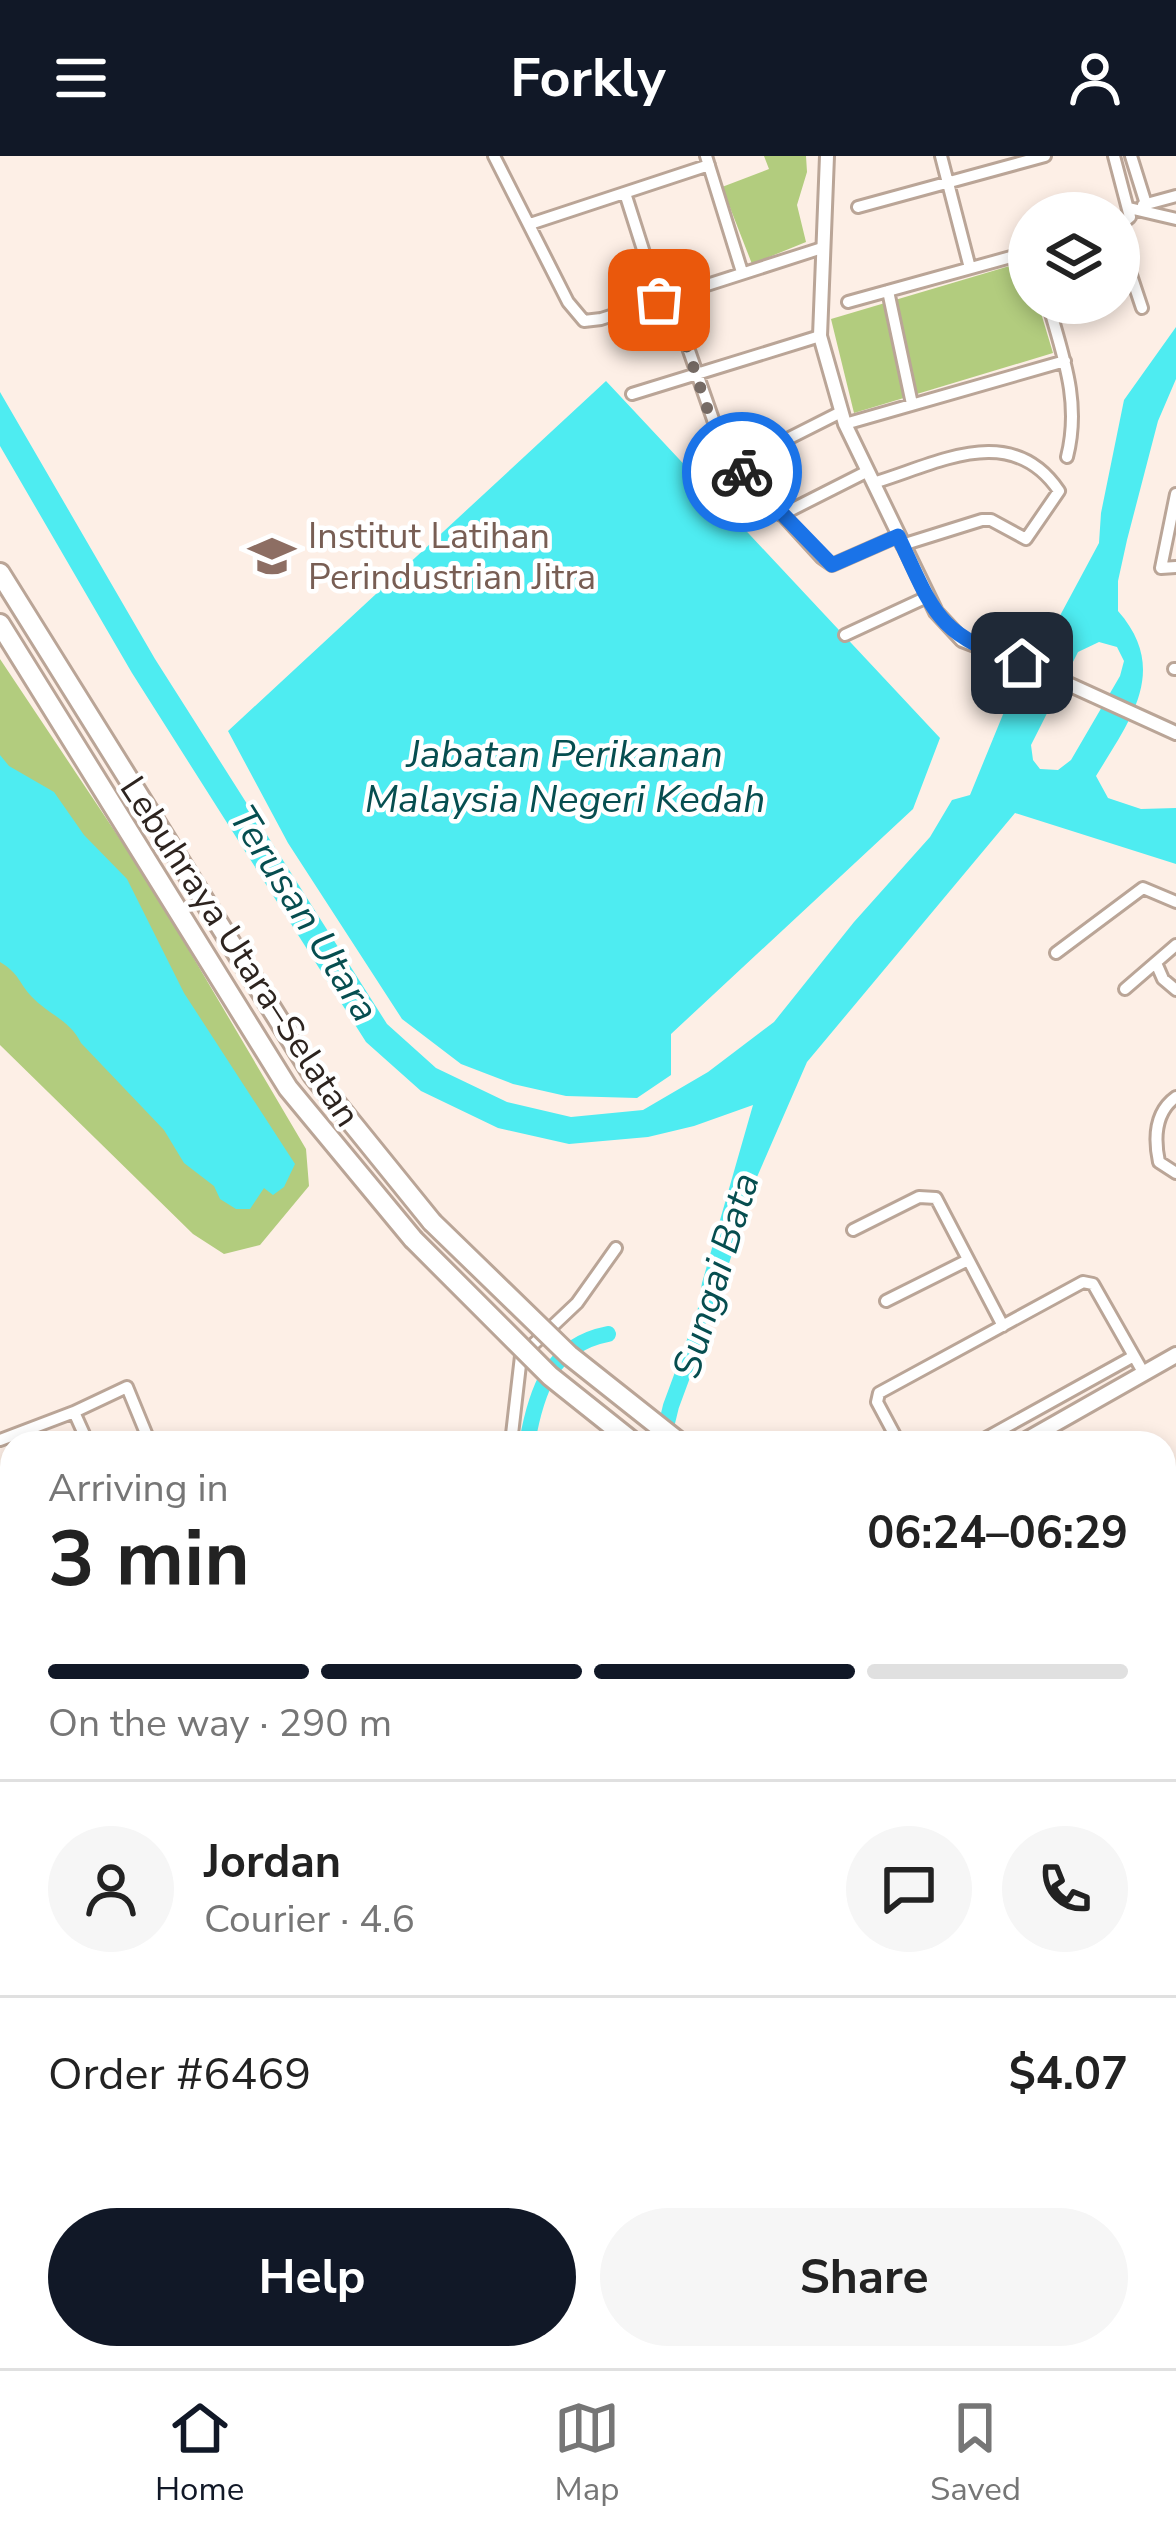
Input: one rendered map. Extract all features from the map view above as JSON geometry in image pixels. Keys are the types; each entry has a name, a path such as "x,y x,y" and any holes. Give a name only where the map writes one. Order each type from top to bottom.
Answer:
{"highway":[{"name":"Lebuhraya Utara–Selatan","path":"0,574 314,1075 432,1222 568,1355 665,1431"},
{"name":"Lebuhraya Utara–Selatan","path":"0,624 288,1088 413,1239 534,1361 619,1431"}],"main road":[{"path":"1042,1431 1176,1355"}],"street":[{"path":"494,156 568,302 584,321 822,248"},
{"path":"827,156 820,336 843,418 927,596 943,622 962,640 1176,733"},
{"path":"941,156 970,268"},
{"path":"858,207 1045,156"},
{"path":"1114,156 1124,192"},
{"path":"1131,156 1146,204"},
{"path":"530,224 707,161 742,272"},
{"path":"625,193 716,435 736,465 781,515 832,565 982,520 1026,539 1059,491 1028,463 999,449 870,477 781,515"},
{"path":"1140,205 1176,196"},
{"path":"1140,211 1176,219"},
{"path":"848,302 1008,258"},
{"path":"888,291 912,404"},
{"path":"1140,302 1142,308"},
{"path":"1054,324 1075,415 1067,457"},
{"path":"632,394 820,336"},
{"path":"736,465 843,418 1065,361"},
{"path":"1176,494 1161,568 1176,567"},
{"path":"845,635 927,596"},
{"path":"1056,953 1143,888 1176,902"},
{"path":"1125,989 1176,945"},
{"path":"1156,963 1162,980 1176,990"},
{"path":"1176,1097 1162,1111 1156,1145 1160,1162 1176,1173"},
{"path":"853,1230 929,1195 936,1198 1003,1326"},
{"path":"512,1431 521,1356 577,1303 616,1248"},
{"path":"886,1301 968,1259"},
{"path":"893,1431 877,1402 879,1393 1089,1281 1143,1372"},
{"path":"999,1431 1134,1356"},
{"path":"24,1431 127,1387 145,1431"},
{"path":"74,1412 83,1431"}],"green space":[{"path":"764,156 806,156 807,172 797,205 806,242 752,264 722,187 769,169"},
{"path":"1008,266 1008,324 1044,324 1053,353 854,413 831,319"},
{"path":"0,659 150,884 306,1149 309,1186 260,1245 224,1254 193,1234 0,1045"}],"water":[{"name":"Terusan Utara","path":"1176,327 1176,379 1158,421 1118,581 1118,611 1133,633 1143,674 1132,715 1096,776 1108,798 1141,809 1176,808 1176,864 1015,813 807,1062 757,1177 722,1285 689,1362 702,1283 753,1105 648,1137 569,1144 498,1128 421,1091 366,1042 132,673 0,446 0,392 155,659 387,1024 436,1068 507,1102 571,1117 643,1110 708,1072 774,1022 930,837 952,800 970,795 1013,690 1019,692 1099,543 1124,400","holes":["1099,642 1117,647 1124,661 1120,676 1071,760 1058,770 1040,769 1031,745 1078,652"]},
{"name":"Jabatan Perikanan Malaysia Negeri Kedah","path":"606,381 940,738 913,809 671,1034 671,1075 637,1098 566,1096 513,1084 461,1064 402,1019 288,843 228,731"},
{"path":"0,755 9,766 54,792 84,835 127,879 184,993 295,1164 284,1187 273,1195 264,1188 250,1209 236,1209 220,1199 214,1186 184,1163 164,1130 71,1029 38,1003 0,962"}],"waterway":[{"path":"530,1431 542,1389 560,1360 573,1348 608,1334"},
{"name":"Sungai Bata","path":"665,1431 695,1341"}],"way so far":[{"path":"659,300 670,296 716,435 742,472"}],"place":[{"name":"Institut Latihan Perindustrian Jitra","path":"272,556"}],"route":[{"path":"742,472 832,565 898,536 927,596 952,632 1022,663"}]}
